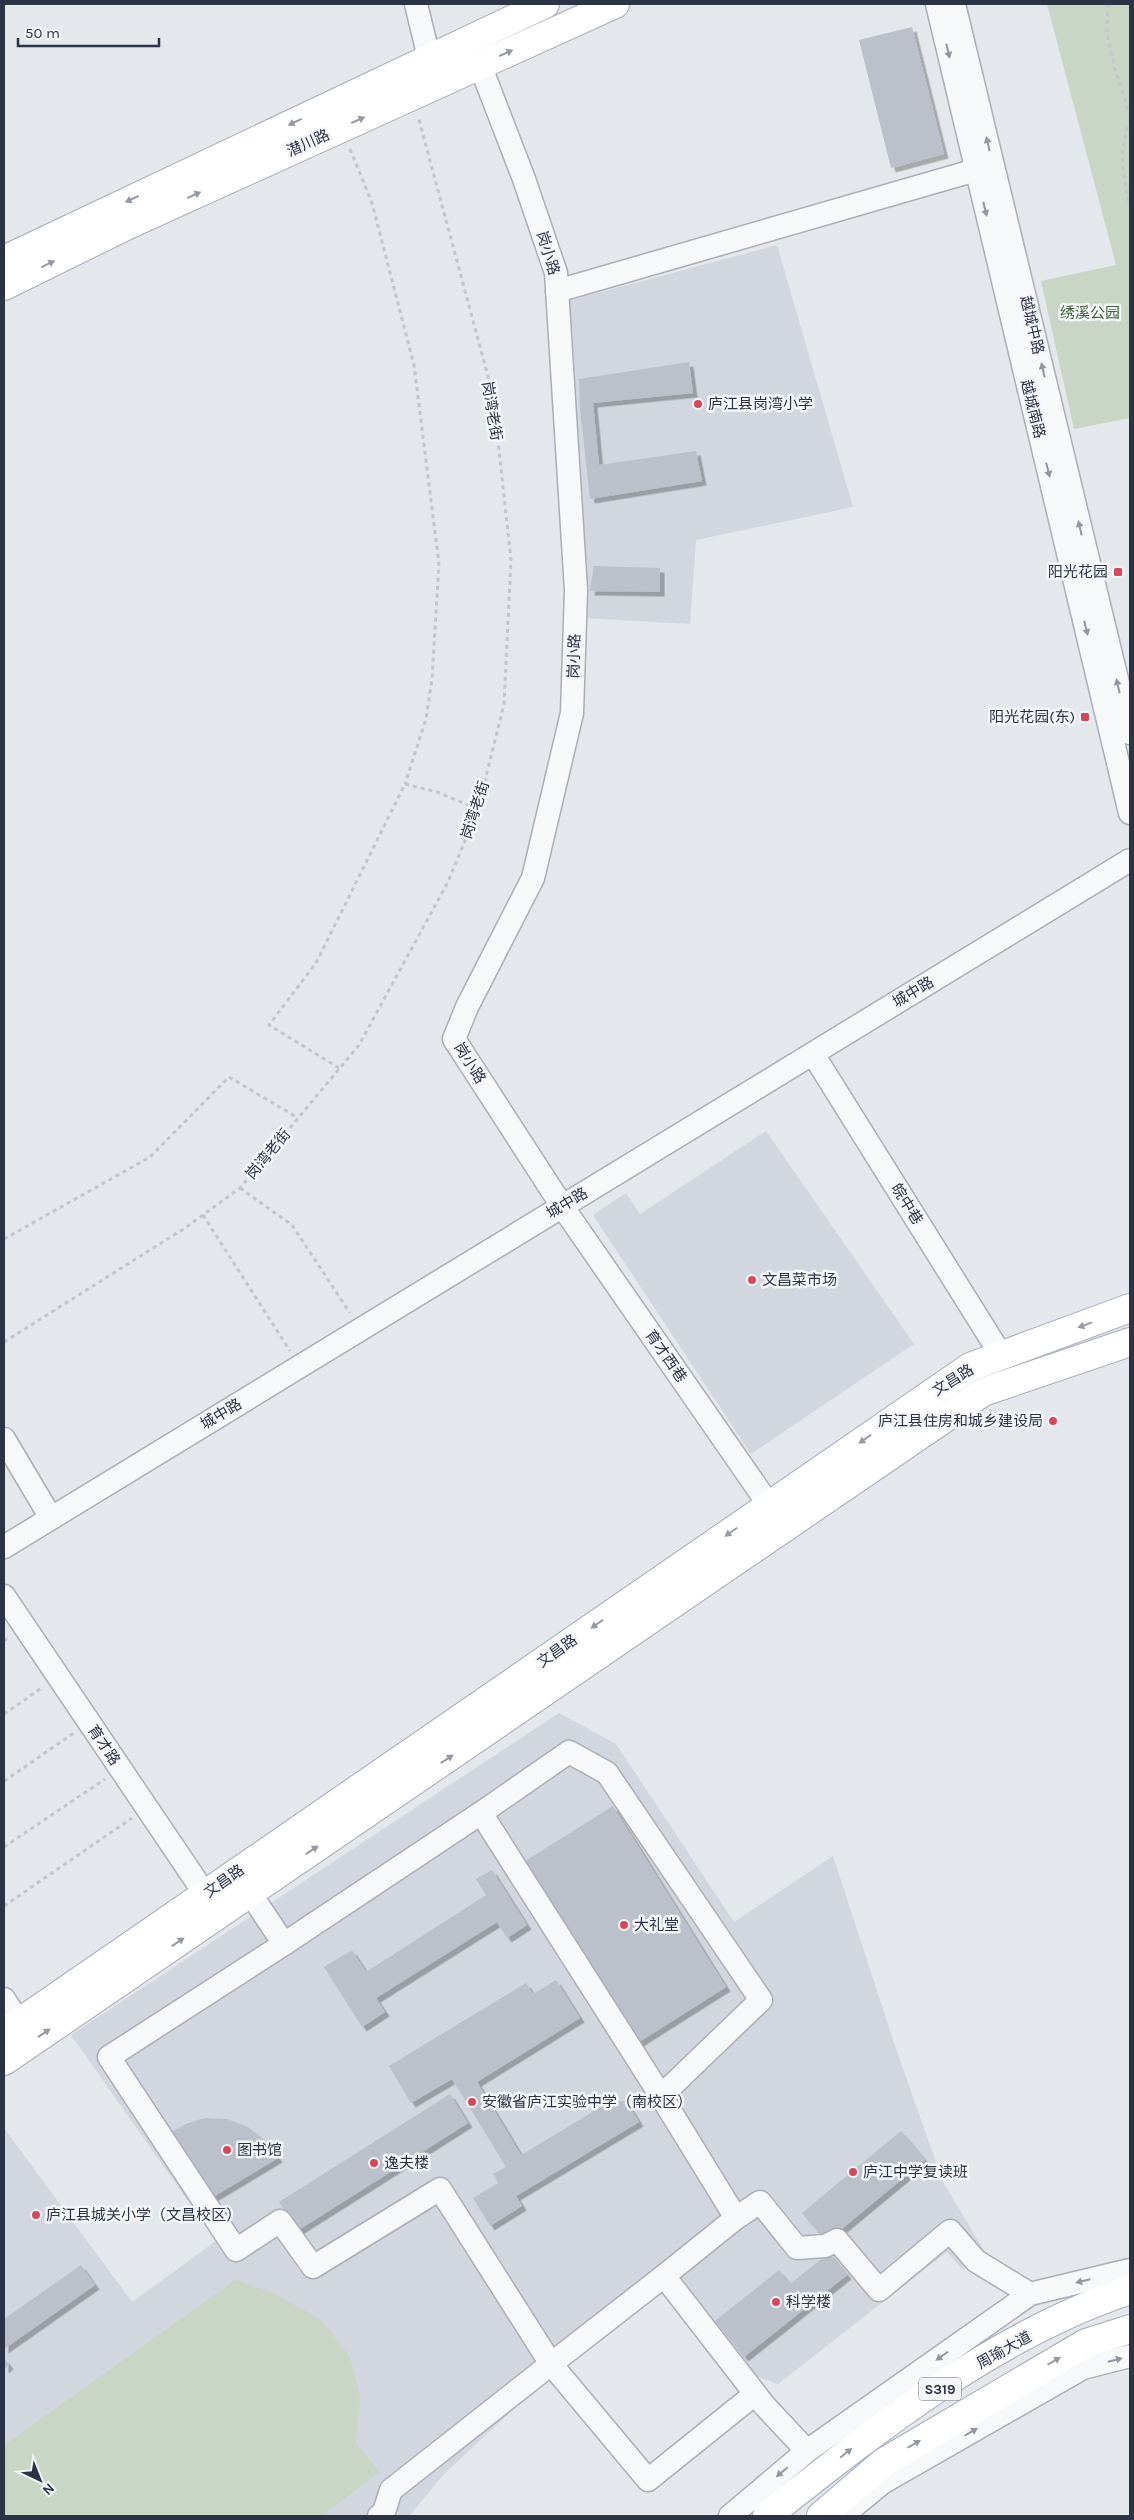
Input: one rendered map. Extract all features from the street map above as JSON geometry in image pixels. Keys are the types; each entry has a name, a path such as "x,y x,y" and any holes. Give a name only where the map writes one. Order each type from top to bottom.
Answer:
{"main road":[{"name":"潜川路","path":"4,260 545,4"},
{"name":"潜川路","path":"4,286 130,224 614,4"},
{"name":"文昌路","path":"12,2027 970,1367 1130,1308"},
{"name":"文昌路","path":"4,2061 983,1392 1130,1342"},
{"name":"周瑜大道","path":"767,2516 870,2435 996,2352 1092,2303 1130,2290"},
{"name":"S319","path":"821,2516 884,2462 1086,2343 1130,2329"}],"street":[{"path":"416,4 429,58"},
{"name":"越城南路","path":"937,4 1130,813"},
{"name":"越城中路","path":"954,4 1130,733"},
{"name":"岗小路","path":"480,64 556,273 576,590 572,713 533,878 467,1007 454,1039 562,1206"},
{"path":"557,290 976,170"},
{"name":"城中路","path":"4,1547 1130,860"},
{"name":"皖中巷","path":"812,1054 1001,1355"},
{"name":"育才西巷","path":"562,1206 769,1506"},
{"path":"4,1439 51,1518"},
{"name":"育才路","path":"4,1596 205,1894"},
{"path":"661,2096 761,2000 607,1773 569,1752 284,1944 109,2057 236,2250 280,2221 313,2267 440,2189 551,2364 648,2480 755,2394"},
{"path":"481,1813 661,2096 736,2218"},
{"path":"250,1893 284,1944"},
{"path":"4,1999 12,2027"},
{"path":"379,2516 384,2512 391,2490 736,2218 760,2202 797,2248 825,2246 837,2240 879,2290 950,2231 976,2261 1030,2294"},
{"path":"730,2516 807,2451 1030,2294 1130,2270"},
{"path":"664,2276 755,2394 807,2451"},
{"path":"842,2516 882,2483 1083,2368 1130,2356"}],"path":[{"path":"1108,4 1107,34 1115,69 1130,114"},
{"name":"岗湾老街","path":"4,1342 185,1228 240,1188 359,1045 448,882 478,809 504,704 511,560 492,395 413,95"},
{"path":"1130,119 1125,134 1122,174 1130,206"},
{"path":"339,1068 269,1025 316,962 405,784 426,719 432,679 439,564 414,365 372,203 342,128"},
{"path":"405,784 436,792 478,809"},
{"path":"4,1239 150,1157 228,1077 298,1118"},
{"path":"240,1188 292,1225 361,1329"},
{"path":"202,1215 299,1367"},
{"path":"4,1714 58,1677"},
{"path":"4,1781 89,1722"},
{"path":"4,1847 120,1769"},
{"path":"4,1906 146,1808"}],"shaded area":[{"name":"庐江县岗湾小学","path":"777,245 853,507 696,540 690,624 583,618 568,301"},
{"name":"文昌菜市场","path":"766,1131 914,1344 751,1454 593,1215 626,1193 640,1214"},
{"name":"安徽省庐江实验中学（南校区）","path":"559,1713 616,1744 734,1922 833,1856 894,2043 943,2182 986,2254 963,2270 947,2252 778,2384 756,2376 674,2277 548,2377 444,2474 409,2516 4,2516 4,2128 132,2302 216,2241 71,2035"}],"green space":[{"name":"绣溪公园","path":"1047,4 1130,4 1130,418 1074,429 1041,281 1116,265"},
{"path":"235,2280 272,2292 321,2320 350,2357 360,2396 356,2442 379,2472 322,2516 4,2516 4,2445"}],"building":[{"path":"912,27 944,154 891,168 859,40"},
{"path":"689,362 693,393 593,403 599,465 696,451 702,481 590,499 580,409 579,379"},
{"path":"594,566 660,568 660,592 590,591"},
{"name":"大礼堂","path":"613,1806 726,1987 636,2044 522,1863"},
{"path":"492,1870 527,1925 507,1938 497,1922 376,1998 385,2012 362,2027 324,1967 352,1950 366,1972 486,1895 476,1879"},
{"path":"556,1980 580,2018 477,2082 521,2155 609,2102 626,2101 639,2122 516,2196 522,2206 490,2226 473,2198 498,2183 493,2174 506,2167 452,2079 411,2103 389,2066 526,1983 533,1994"},
{"name":"逸夫楼","path":"450,2094 468,2123 297,2231 279,2202"},
{"name":"图书馆","path":"204,2118 227,2119 248,2127 266,2141 278,2158 213,2197 169,2133 186,2124"},
{"path":"901,2131 925,2160 826,2242 802,2213"},
{"name":"科学楼","path":"829,2253 847,2275 744,2357 715,2321 779,2270 790,2284"},
{"path":"81,2265 95,2285 4,2349 4,2319"},
{"path":"4,2358 9,2365 4,2369"}],"place":[{"name":"庐江县岗湾小学","path":"698,404"},
{"name":"阳光花园","path":"1118,572"},
{"name":"阳光花园(东)","path":"1085,717"},
{"name":"文昌菜市场","path":"752,1280"},
{"name":"庐江县住房和城乡建设局","path":"1053,1421"},
{"name":"大礼堂","path":"624,1925"},
{"name":"安徽省庐江实验中学（南校区）","path":"472,2102"},
{"name":"图书馆","path":"227,2150"},
{"name":"逸夫楼","path":"374,2163"},
{"name":"庐江中学复读班","path":"853,2172"},
{"name":"庐江县城关小学（文昌校区）","path":"36,2215"},
{"name":"科学楼","path":"776,2302"}]}
